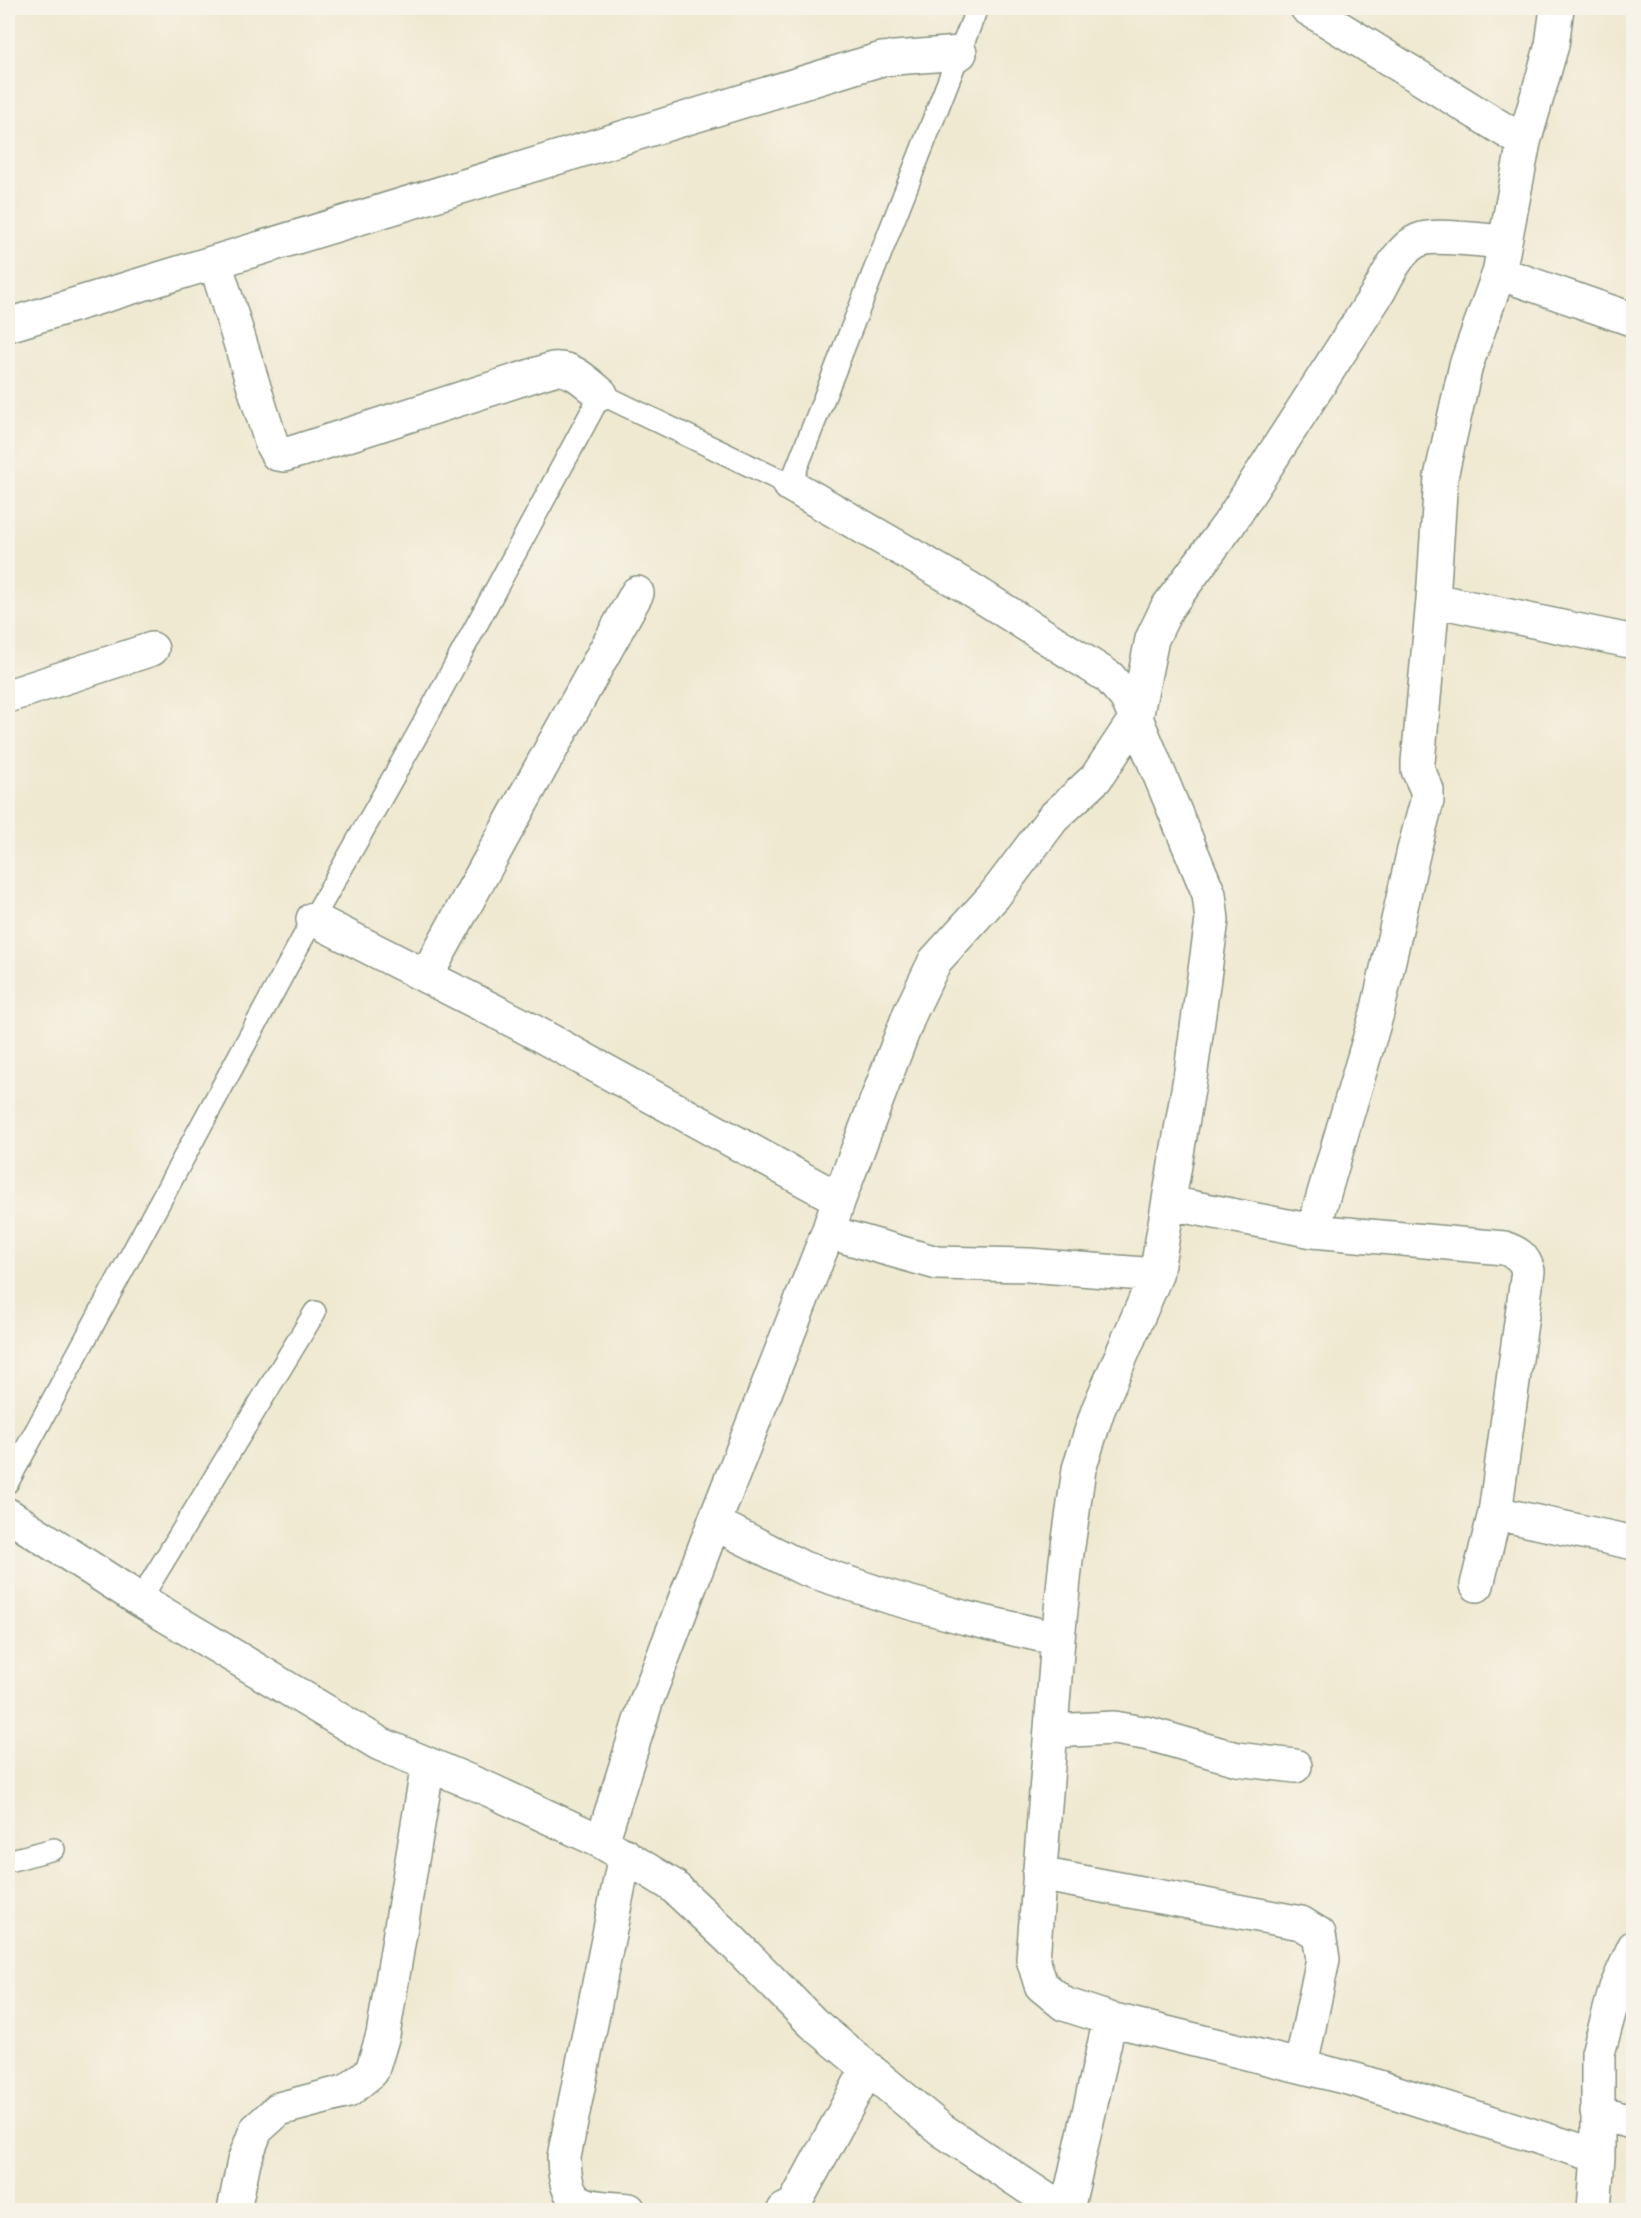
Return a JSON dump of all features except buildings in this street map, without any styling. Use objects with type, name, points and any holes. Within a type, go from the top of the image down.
[{"type":"street","points":[[1306,8],[1524,142]]},
{"type":"street","points":[[1313,1232],[1377,1013],[1427,801],[1427,790],[1418,770],[1418,762],[1442,477],[1466,365],[1502,258],[1524,142],[1552,45],[1557,8]]},
{"type":"street","points":[[8,325],[882,59],[960,54]]},
{"type":"street","points":[[629,2211],[586,2206],[572,2197],[565,2180],[564,2157],[614,1849],[646,1702],[910,1013],[935,961],[994,896],[1053,818],[1096,778],[1136,718],[1152,639],[1167,609],[1229,524],[1407,248],[1421,239],[1502,258],[1634,320]]},
{"type":"street","points":[[215,262],[272,445],[277,454],[301,450],[553,369],[571,370],[601,394]]},
{"type":"street","points":[[790,485],[967,587],[1109,677],[1126,697],[1136,718],[1209,894],[1212,920],[1188,1088],[1156,1275],[1098,1410],[1079,1469],[1058,1639],[1039,1874],[1033,1959],[1041,1985],[1064,2004],[1110,2019],[1367,2084],[1598,2156]]},
{"type":"street","points":[[426,976],[637,593]]},
{"type":"street","points":[[1433,600],[1634,642]]},
{"type":"street","points":[[8,696],[152,649]]},
{"type":"street","points":[[313,919],[518,1023],[838,1199]]},
{"type":"street","points":[[1169,1203],[1313,1232],[1504,1248],[1517,1252],[1524,1259],[1528,1271],[1496,1514],[1477,1586]]},
{"type":"street","points":[[828,1232],[937,1263],[1029,1265],[1156,1275]]},
{"type":"street","points":[[1496,1514],[1634,1543]]},
{"type":"street","points":[[8,1515],[140,1600],[380,1744],[490,1790],[614,1849],[672,1885],[729,1938],[813,2023],[942,2130],[1062,2211]]},
{"type":"street","points":[[714,1522],[803,1568],[892,1598],[1058,1639]]},
{"type":"street","points":[[1051,1731],[1114,1728],[1150,1734],[1237,1759],[1295,1766]]},
{"type":"street","points":[[234,2211],[244,2161],[256,2130],[279,2109],[348,2091],[372,2071],[383,2035],[428,1764]]},
{"type":"street","points":[[1039,1874],[1301,1923],[1319,1934],[1323,1959],[1301,2066]]},
{"type":"street","points":[[1594,2211],[1598,2156],[1598,2053],[1616,1988],[1634,1947]]},
{"type":"street","points":[[1067,2211],[1110,2019]]},
{"type":"street","points":[[784,2211],[794,2205],[867,2068]]},
{"type":"street","points":[[1597,2112],[1634,2123]]},
{"type":"lane","points":[[8,1482],[601,394],[790,485],[977,8]]},
{"type":"lane","points":[[140,1600],[315,1312]]},
{"type":"lane","points":[[8,1861],[54,1849]]}]
